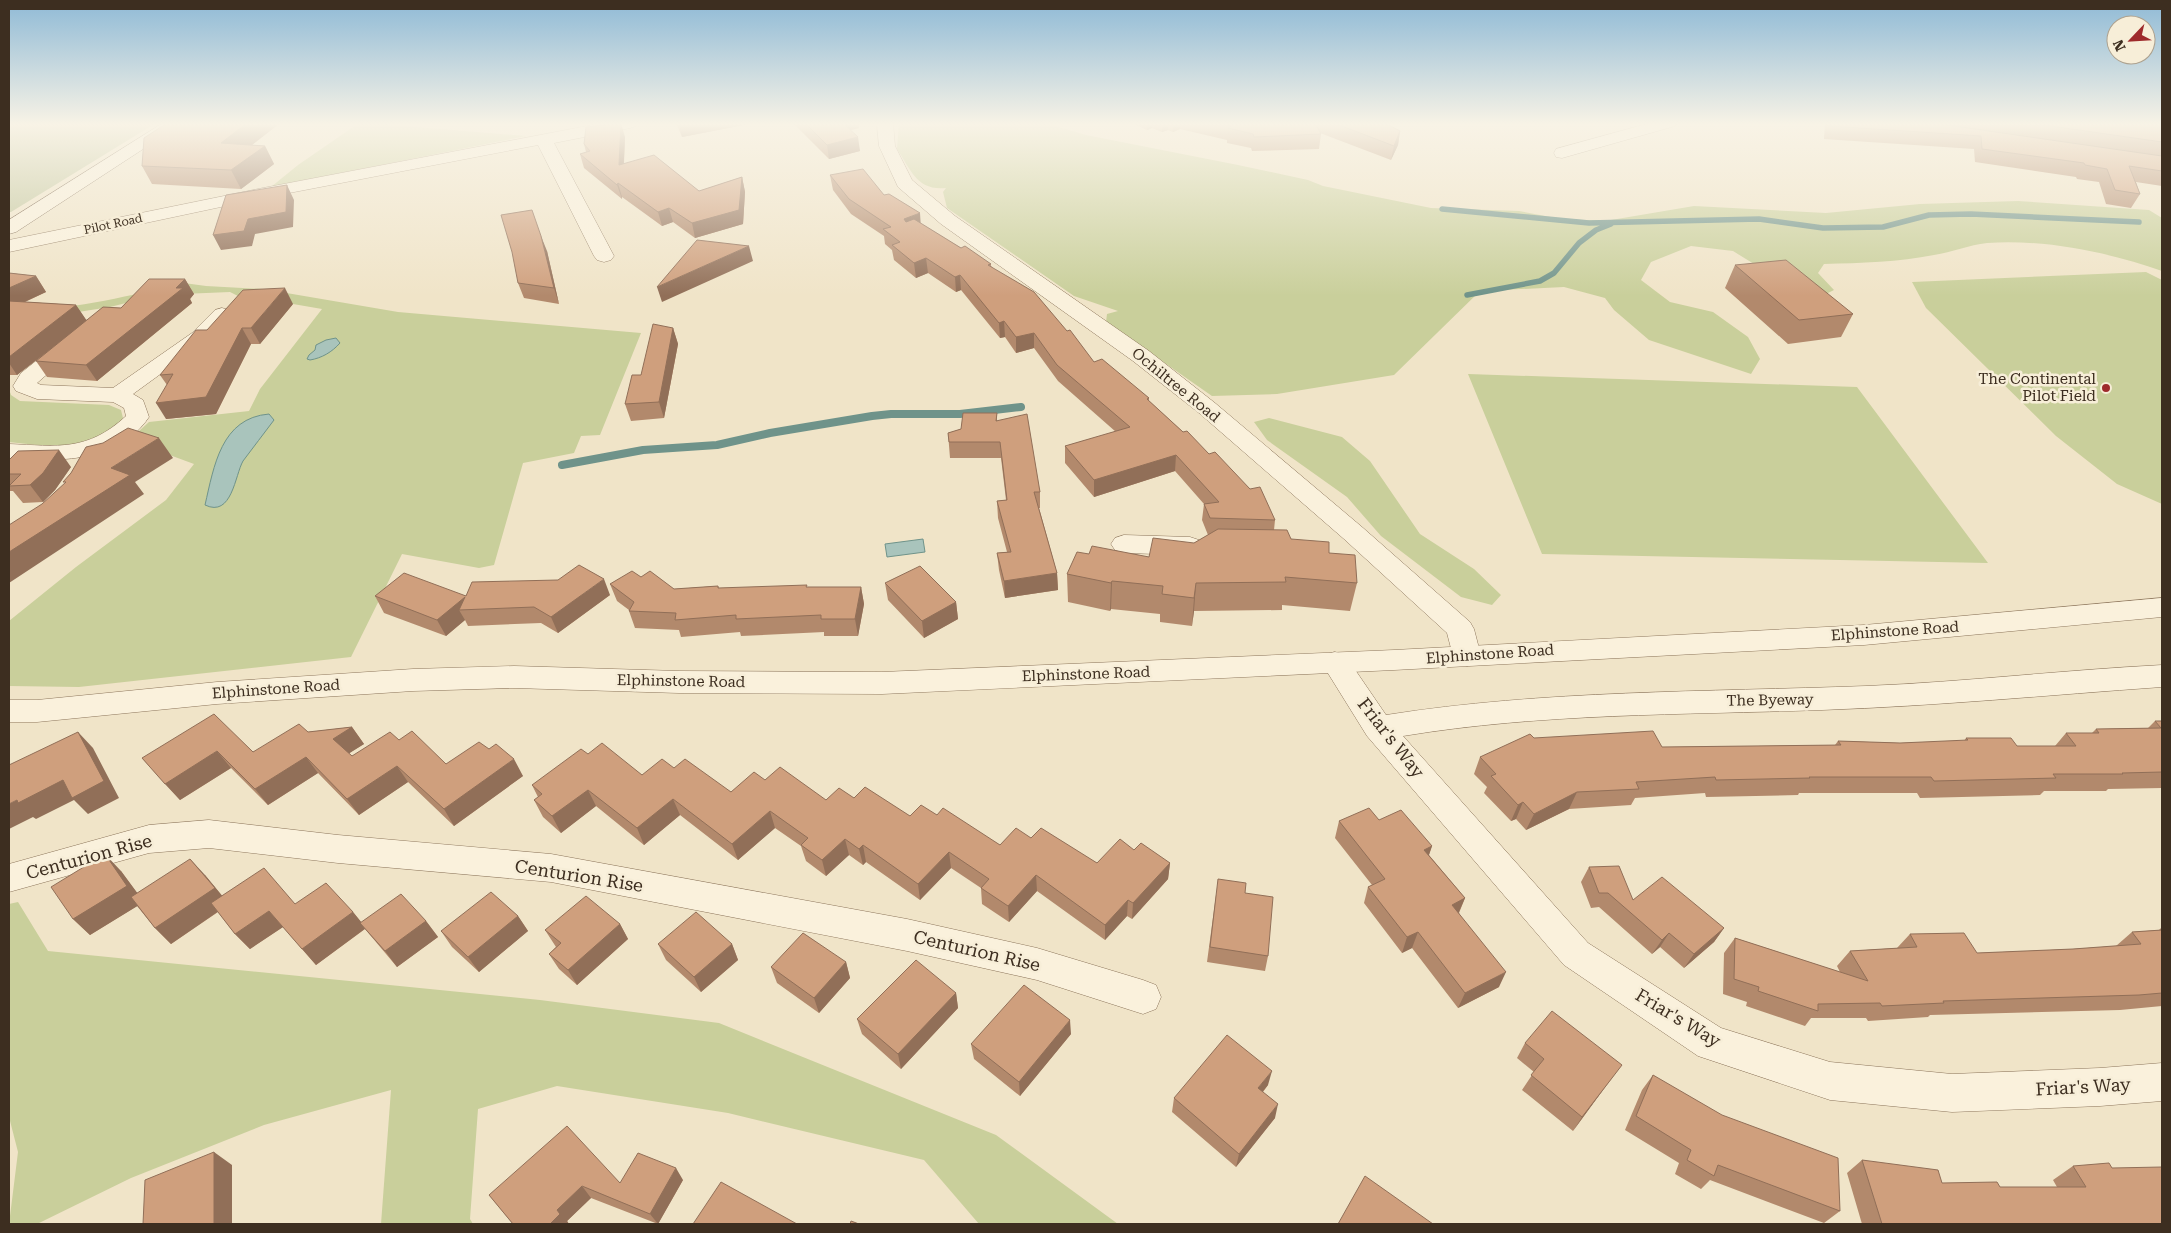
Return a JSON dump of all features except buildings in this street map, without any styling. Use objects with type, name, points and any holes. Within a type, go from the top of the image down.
[{"type":"street","points":[[9,228],[84,181]]},
{"type":"street","name":"Pilot Road","points":[[9,246],[328,181]]},
{"type":"street","points":[[565,181],[604,256]]},
{"type":"street","name":"Ochiltree Road","points":[[903,181],[948,220],[1141,356],[1206,408],[1341,538],[1460,629],[1468,656]]},
{"type":"street","points":[[118,395],[199,337],[222,314]]},
{"type":"street","points":[[9,451],[57,454],[96,448],[124,432],[138,417],[135,406],[118,395],[36,392],[24,386],[29,378],[83,335]]},
{"type":"street","points":[[176,337],[199,337]]},
{"type":"street","points":[[84,471],[96,448]]},
{"type":"street","points":[[1124,544],[1214,546]]},
{"type":"street","name":"Elphinstone Road","points":[[9,711],[37,711],[217,693],[413,680],[514,677],[679,682],[882,682],[1468,656],[1864,635],[2162,607]]},
{"type":"street","name":"Friar's Way","points":[[1335,662],[1378,728],[1576,954],[1711,1043],[1830,1081],[1952,1093],[2100,1087],[2162,1082]]},
{"type":"street","name":"The Byeway","points":[[1378,728],[1424,720],[1604,704],[1868,697],[2162,676]]},
{"type":"street","name":"Centurion Rise","points":[[9,878],[149,839],[209,834],[338,849],[551,868],[926,939],[1037,964],[1143,997]]},
{"type":"green space","points":[[9,181],[62,181],[11,212],[9,212]]},
{"type":"green space","points":[[279,181],[303,181],[271,187]]},
{"type":"green space","points":[[919,181],[1309,181],[1323,186],[1431,208],[1519,211],[1561,219],[1585,220],[1611,220],[1694,206],[1826,213],[1920,204],[2018,201],[2149,210],[2162,218],[2162,271],[2120,258],[2076,248],[2031,243],[1987,243],[1941,254],[1907,259],[1866,263],[1824,264],[1818,273],[1834,290],[1820,297],[1796,290],[1733,251],[1691,246],[1651,262],[1641,280],[1670,302],[1713,312],[1748,337],[1760,359],[1751,374],[1649,340],[1614,310],[1605,298],[1564,287],[1480,291],[1394,375],[1277,394],[1212,396],[1106,322],[1107,314],[1118,311],[1074,296],[947,208],[943,192],[946,188],[936,188]]},
{"type":"green space","name":"The Continental Pilot Field","points":[[2146,272],[2162,280],[2162,504],[2117,484],[2056,436],[1926,308],[1912,282]]},
{"type":"green space","points":[[184,283],[263,289],[398,312],[641,333],[600,435],[581,436],[574,453],[523,463],[494,565],[479,568],[402,554],[351,657],[79,687],[9,686],[9,621],[76,567],[166,500],[194,464],[129,440],[149,422],[249,411],[260,389],[322,309],[293,304],[256,305],[230,292],[158,295],[110,307],[40,318],[9,309],[75,306]]},
{"type":"green space","points":[[1468,374],[1857,387],[1988,563],[1542,554]]},
{"type":"green space","points":[[9,389],[11,395],[20,401],[109,405],[121,410],[123,418],[112,430],[86,442],[55,446],[9,442]]},
{"type":"green space","points":[[1269,418],[1342,437],[1370,461],[1420,534],[1474,569],[1501,595],[1492,605],[1461,597],[1381,536],[1347,497],[1267,440],[1254,422]]},
{"type":"green space","points":[[18,902],[48,951],[540,1000],[719,1023],[996,1135],[1118,1224],[979,1224],[924,1160],[728,1113],[557,1086],[478,1109],[470,1219],[473,1224],[381,1224],[391,1090],[264,1125],[131,1178],[37,1224],[9,1224],[18,1152],[9,1117],[9,904]]},
{"type":"water","points":[[336,338],[340,343],[330,352],[319,358],[307,359],[315,350],[316,345]]},
{"type":"water","points":[[269,414],[274,420],[243,461],[235,485],[227,500],[221,506],[205,505],[217,460],[222,446],[230,434],[240,424],[253,417]]},
{"type":"water","points":[[923,539],[925,552],[887,557],[885,544]]},
{"type":"waterway","points":[[1442,209],[1589,223],[1759,219],[1823,228],[1883,227],[1929,215],[1971,214],[2139,222]]},
{"type":"waterway","points":[[1467,295],[1540,281],[1554,273],[1579,243],[1596,230],[1611,224]]},
{"type":"waterway","points":[[562,465],[643,450],[717,445],[770,433],[872,416],[891,414],[960,414],[1021,407]]},
{"type":"place","name":"The Continental Pilot Field","points":[[2106,388]]}]
